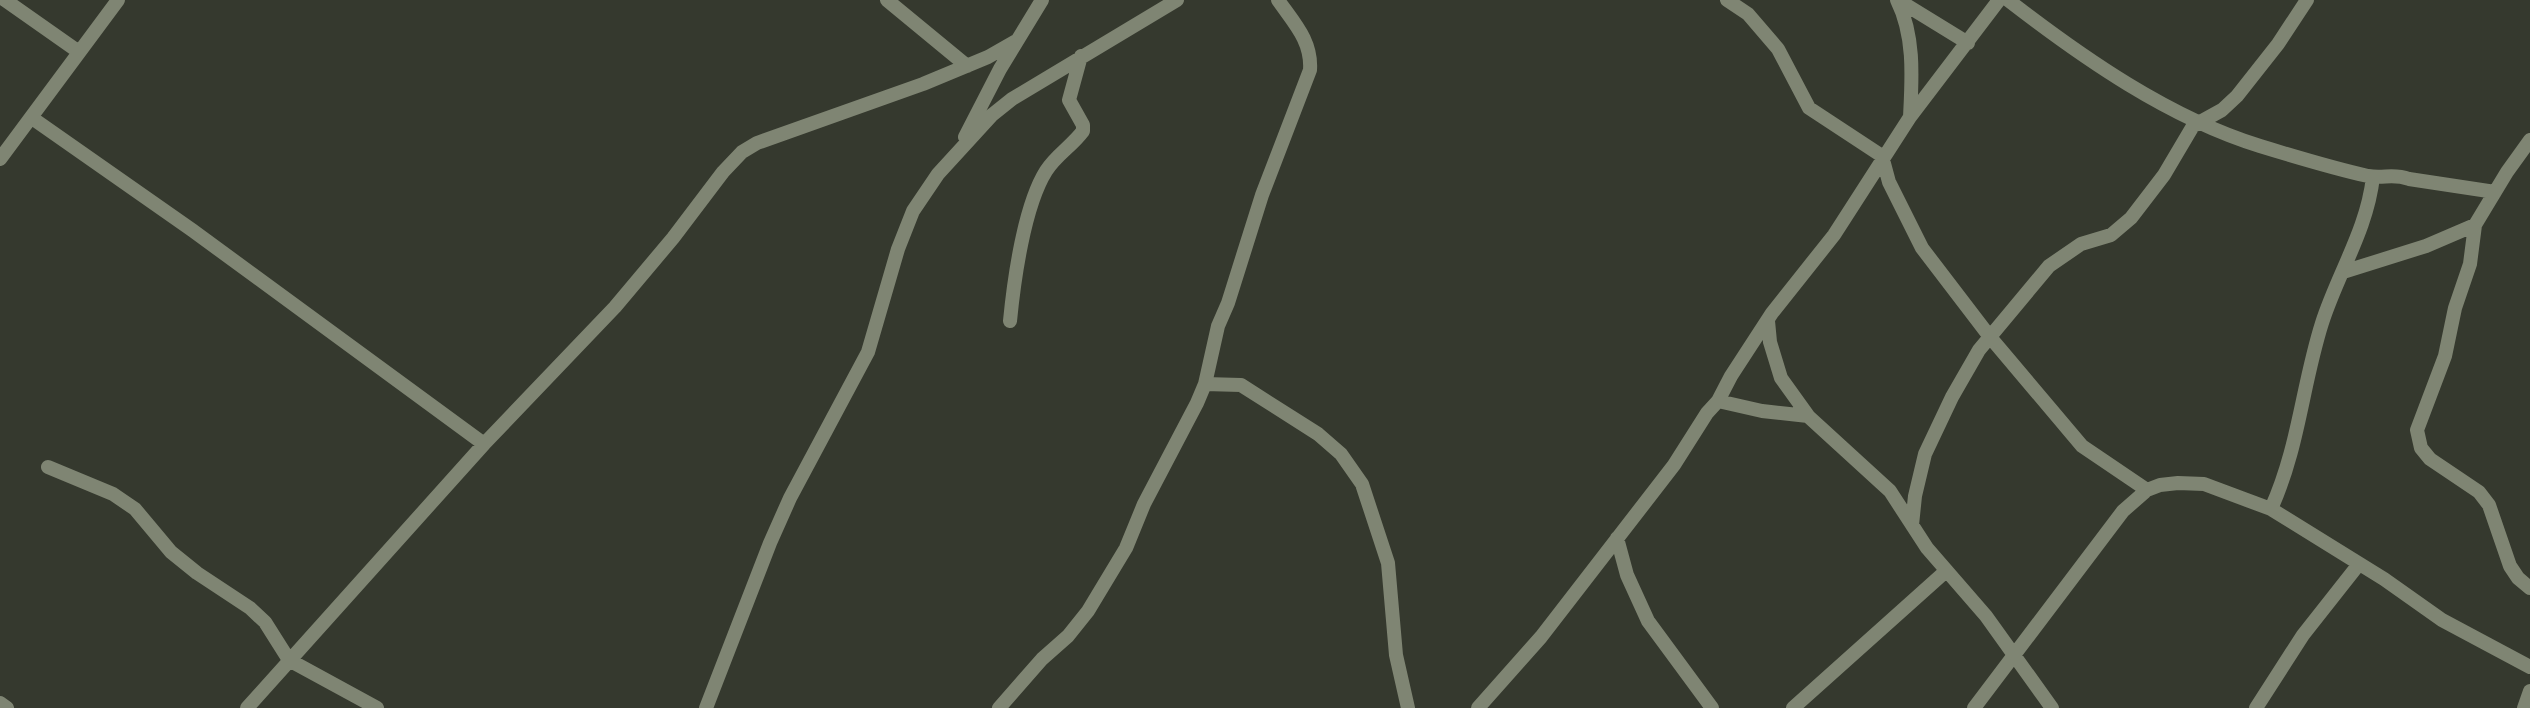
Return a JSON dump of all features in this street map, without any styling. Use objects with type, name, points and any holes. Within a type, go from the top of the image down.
[{"type":"street","points":[[5,0],[79,52]]},
{"type":"street","points":[[0,159],[118,0]]},
{"type":"street","points":[[887,0],[967,66]]},
{"type":"street","points":[[956,154],[1016,41],[1042,0]]},
{"type":"street","points":[[706,708],[770,542],[790,498],[868,352],[898,249],[921,196],[956,154],[1012,99],[1177,0]]},
{"type":"street","points":[[999,708],[1042,659],[1068,636],[1098,594],[1126,548],[1144,504],[1205,384],[1218,326],[1228,303],[1262,195],[1310,70],[1309,46],[1278,0]]},
{"type":"street","points":[[1727,0],[1748,14],[1778,49],[1809,108],[1882,156],[1889,183],[1922,248],[1990,337],[2082,446],[2147,490]]},
{"type":"street","points":[[1898,0],[1909,36],[1910,117]]},
{"type":"street","points":[[1898,0],[1968,43]]},
{"type":"street","points":[[1484,705],[1674,465],[1768,321],[1834,234],[1882,156],[1999,0]]},
{"type":"street","points":[[2008,0],[2107,71],[2222,133],[2374,177],[2396,174],[2409,179],[2495,192]]},
{"type":"street","points":[[1912,525],[1915,496],[1925,454],[1965,373],[1990,337],[2034,283],[2062,256],[2081,244],[2111,235],[2131,218],[2164,175],[2185,137],[2199,121],[2222,110],[2237,96],[2278,44],[2307,0]]},
{"type":"street","points":[[247,708],[410,530],[484,444],[615,307],[742,152],[757,143],[967,66],[1016,41]]},
{"type":"street","points":[[1010,321],[1015,277],[1033,198],[1045,172],[1065,147],[1083,131],[1083,125],[1069,100],[1081,56]]},
{"type":"street","points":[[32,118],[192,230],[484,444]]},
{"type":"street","points":[[2530,141],[2475,225],[2470,264],[2455,308],[2445,356],[2420,420],[2418,440],[2430,459],[2479,492],[2492,513],[2510,566],[2518,578],[2530,587]]},
{"type":"street","points":[[2271,509],[2282,484],[2297,433],[2321,325],[2371,201],[2374,177]]},
{"type":"street","points":[[2343,272],[2426,246],[2475,225]]},
{"type":"street","points":[[1768,321],[1770,342],[1781,378],[1808,416],[1890,491],[1946,572],[1986,616],[2052,708]]},
{"type":"street","points":[[1205,384],[1241,385],[1318,434],[1342,454],[1363,484],[1388,563],[1396,655],[1408,708]]},
{"type":"street","points":[[1718,401],[1762,411],[1808,416]]},
{"type":"street","points":[[48,467],[113,494],[135,509],[172,552],[197,573],[250,608],[265,622],[289,660],[377,708]]},
{"type":"street","points":[[1974,708],[2123,511],[2147,490],[2160,485],[2204,484],[2271,509],[2384,579],[2442,620],[2530,667]]},
{"type":"street","points":[[1617,538],[1627,575],[1648,621],[1712,708]]},
{"type":"street","points":[[2256,708],[2303,635],[2359,564]]},
{"type":"street","points":[[1793,708],[1946,572]]},
{"type":"street","points":[[2525,708],[2530,691]]},
{"type":"street","points":[[0,703],[7,708]]}]
